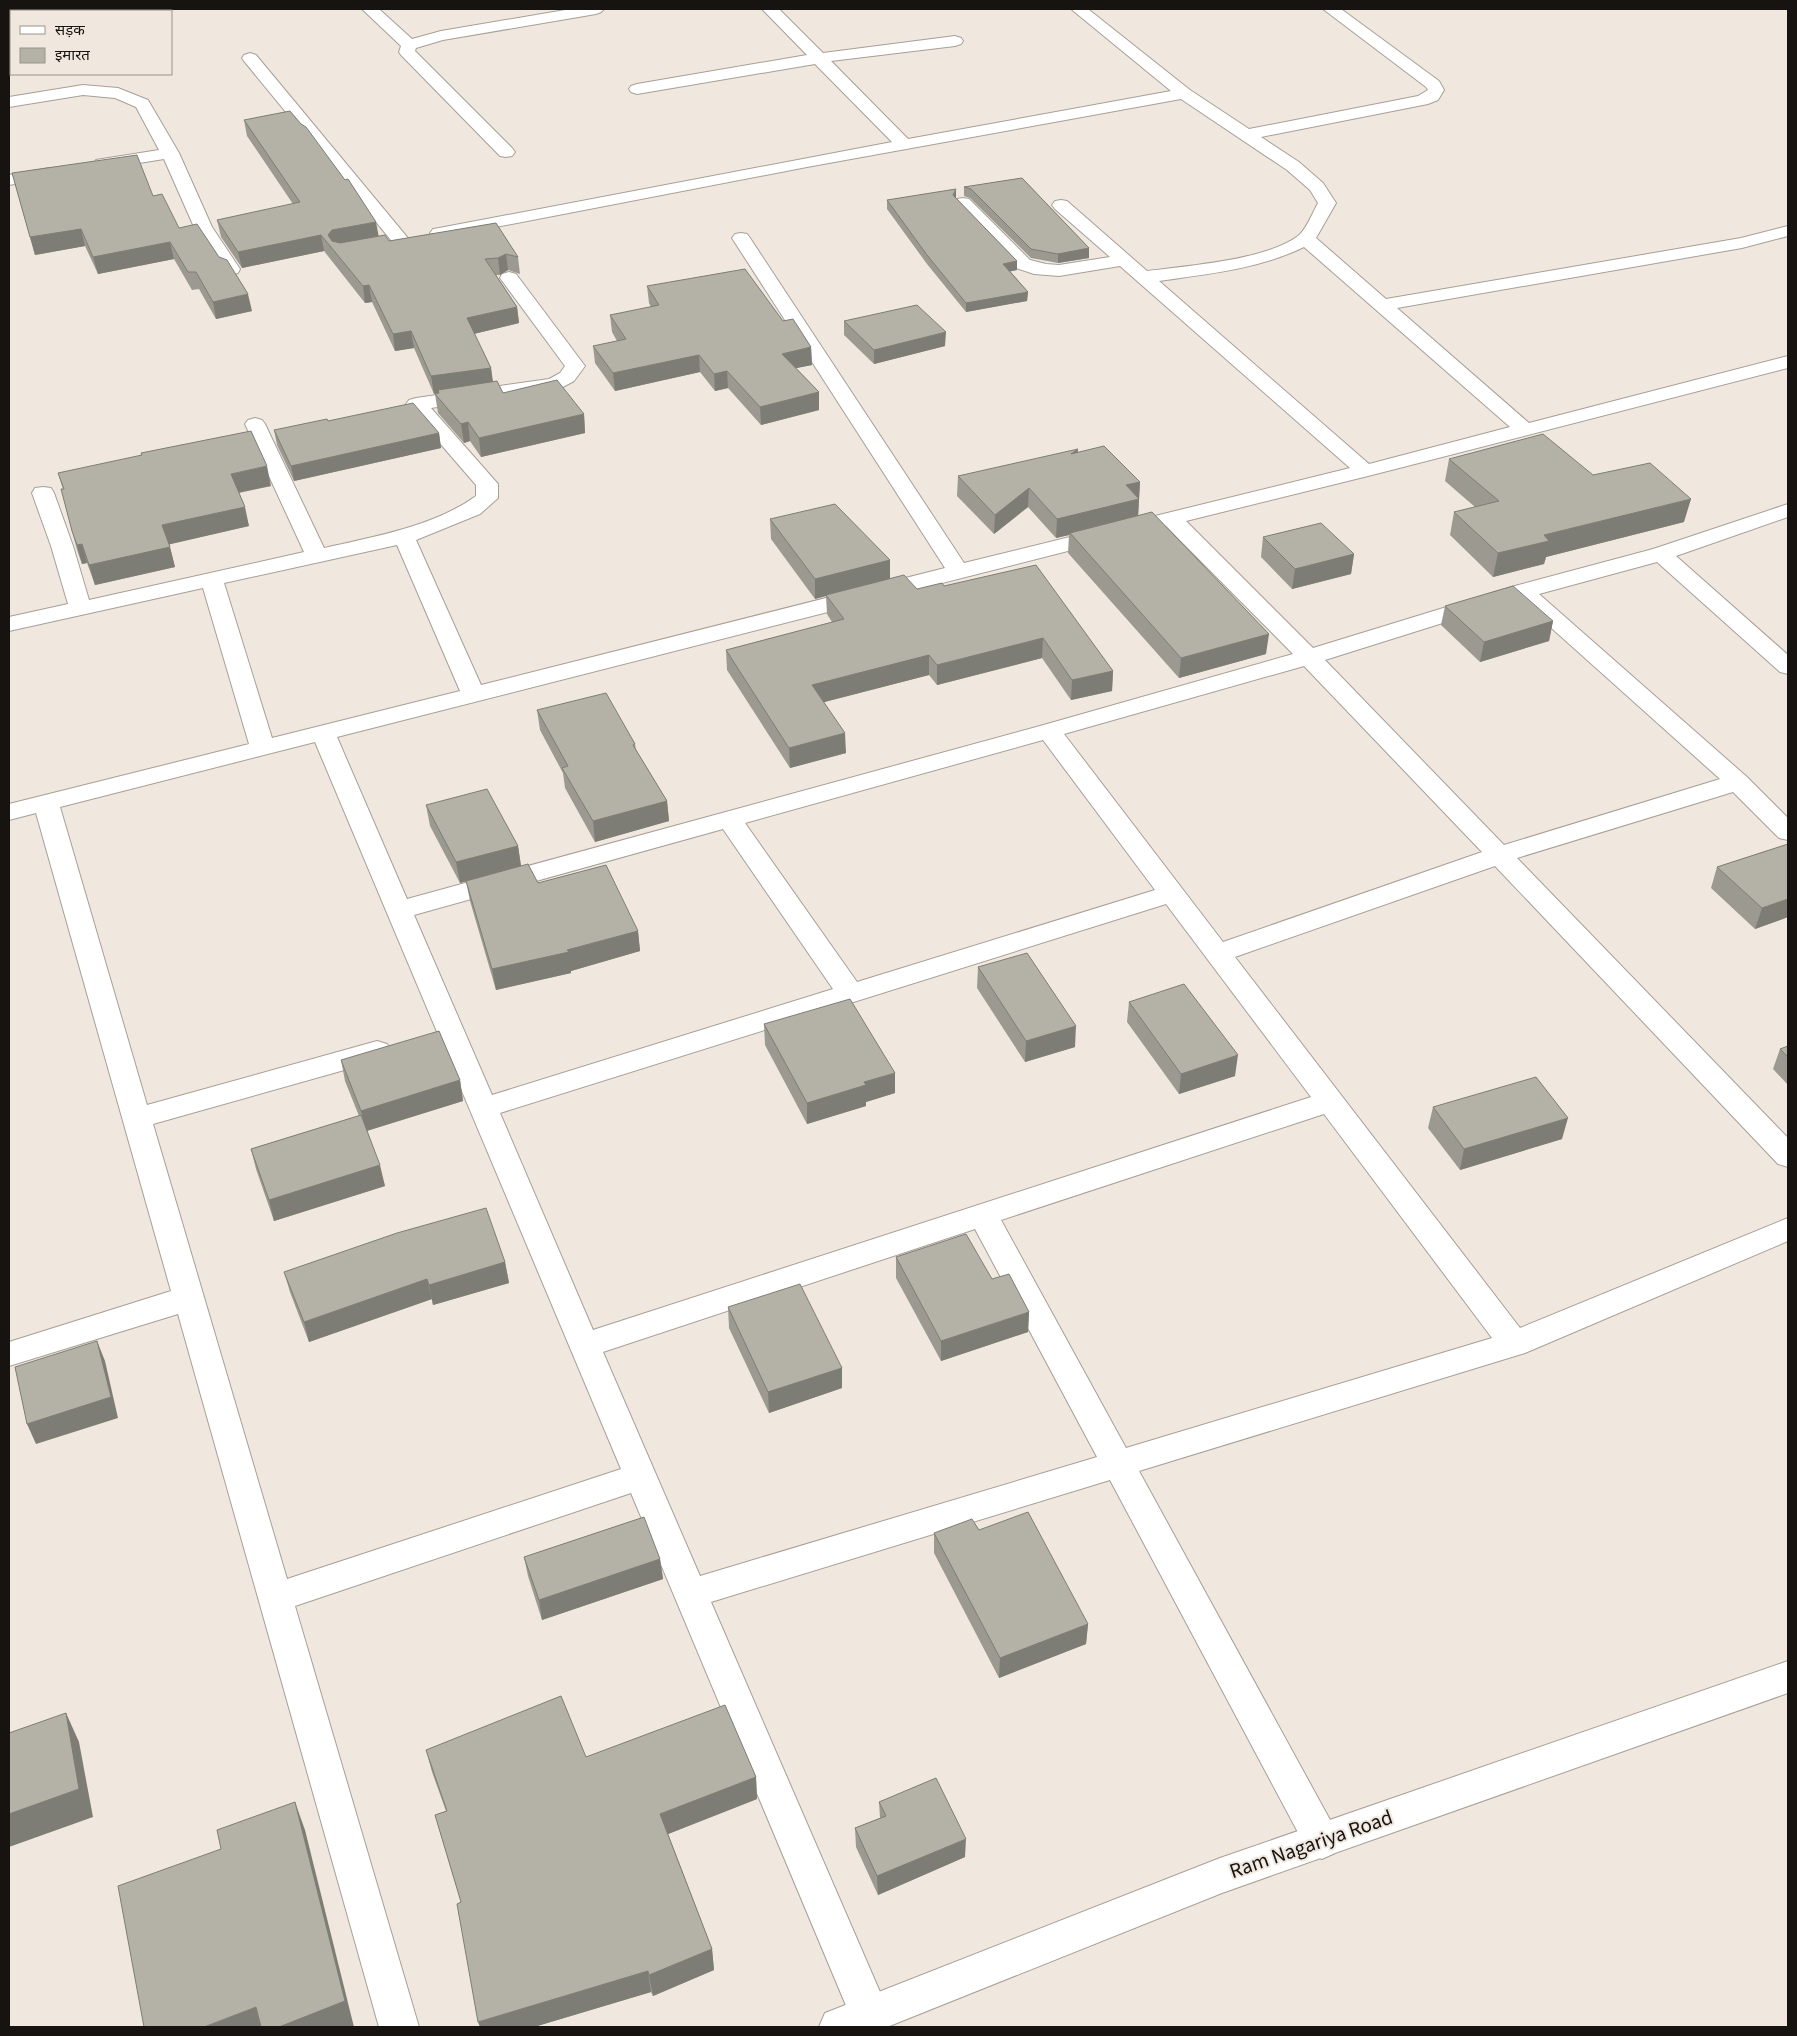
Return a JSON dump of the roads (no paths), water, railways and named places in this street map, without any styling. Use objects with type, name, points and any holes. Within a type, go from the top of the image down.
[{"type":"street","points":[[370,9],[409,45]]},
{"type":"street","points":[[770,9],[905,144]]},
{"type":"street","points":[[1080,9],[1184,94],[1293,166],[1317,187],[1327,203],[1306,239],[1275,254],[1214,268],[1143,277]]},
{"type":"street","points":[[1246,135],[1422,100],[1432,96],[1436,90],[1433,84],[1331,9]]},
{"type":"street","points":[[409,45],[441,36],[584,10]]},
{"type":"street","points":[[637,89],[820,58],[955,41]]},
{"type":"street","points":[[409,45],[407,52],[506,152]]},
{"type":"street","points":[[250,58],[392,242],[905,144],[1184,94]]},
{"type":"street","points":[[74,75],[83,90]]},
{"type":"street","points":[[9,102],[83,90],[118,93],[142,104],[170,153],[203,227],[231,269]]},
{"type":"street","points":[[85,167],[170,153]]},
{"type":"street","points":[[9,180],[66,170]]},
{"type":"street","points":[[963,203],[1022,264],[1035,270],[1050,272],[1124,260]]},
{"type":"street","points":[[1061,205],[1366,472]]},
{"type":"street","points":[[1381,305],[1742,243],[1788,231]]},
{"type":"street","points":[[741,238],[960,572]]},
{"type":"street","points":[[1306,239],[1525,430]]},
{"type":"street","points":[[9,624],[404,536],[472,509],[487,498],[488,484],[416,404],[554,384],[567,377],[575,366],[509,278]]},
{"type":"street","points":[[9,812],[473,694],[1366,472],[1788,362]]},
{"type":"street","points":[[255,424],[317,556]]},
{"type":"street","points":[[43,493],[62,546],[80,608]]},
{"type":"street","points":[[399,910],[1309,658],[1523,591],[1661,554],[1788,510]]},
{"type":"street","points":[[1172,519],[1500,855],[1788,1156]]},
{"type":"street","points":[[404,536],[473,694]]},
{"type":"street","points":[[1661,554],[1788,667]]},
{"type":"street","points":[[211,579],[263,748]]},
{"type":"street","points":[[1523,591],[1738,782],[1788,832]]},
{"type":"street","points":[[1049,730],[1514,1344]]},
{"type":"street","points":[[323,733],[399,910],[425,1038],[483,1108],[690,1594],[854,2021]]},
{"type":"street","points":[[1219,953],[1500,855],[1738,782]]},
{"type":"street","points":[[46,803],[399,2027]]},
{"type":"street","points":[[729,819],[851,994]]},
{"type":"street","points":[[483,1108],[1173,893]]},
{"type":"street","points":[[137,1118],[425,1038]]},
{"type":"street","points":[[585,1346],[1331,1101]]},
{"type":"street","points":[[983,1215],[1120,1464],[1322,1840]]},
{"type":"street","points":[[690,1594],[1514,1344],[1788,1229]]},
{"type":"street","points":[[9,1354],[189,1298]]},
{"type":"street","points":[[275,1598],[641,1476]]},
{"type":"street","name":"Ram Nagariya Road","points":[[854,2021],[1220,1876],[1788,1677]]}]
